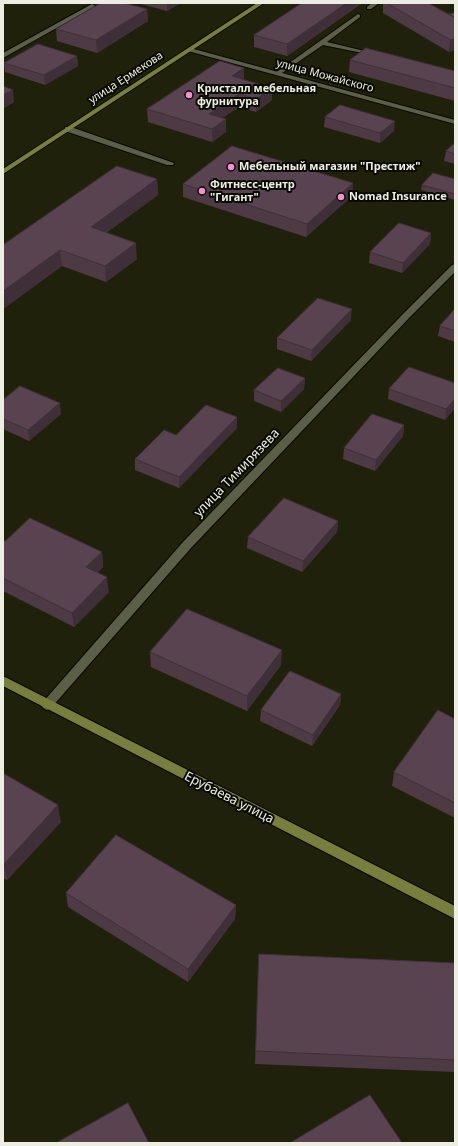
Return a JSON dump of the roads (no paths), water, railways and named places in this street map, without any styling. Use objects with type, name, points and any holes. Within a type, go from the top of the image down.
[{"type":"main road","name":"улица Ермекова","points":[[3,172],[261,3]]},
{"type":"main road","name":"Ерубаева улица","points":[[3,681],[47,705],[455,913]]},
{"type":"street","points":[[3,56],[92,6],[82,3]]},
{"type":"street","points":[[369,8],[376,3]]},
{"type":"street","points":[[277,74],[358,16]]},
{"type":"street","points":[[322,42],[381,56]]},
{"type":"street","name":"улица Можайского","points":[[190,50],[455,122]]},
{"type":"street","points":[[68,129],[170,163]]},
{"type":"street","name":"улица Тимирязева","points":[[47,705],[188,546],[406,316],[455,267]]},
{"type":"place","name":"Кристалл мебельная фурнитура","points":[[189,95]]},
{"type":"place","name":"Мебельный магазин \"Престиж\"","points":[[231,167]]},
{"type":"place","name":"Фитнесс-центр \"Гигант\"","points":[[202,191]]},
{"type":"place","name":"Nomad Insurance","points":[[341,197]]}]
